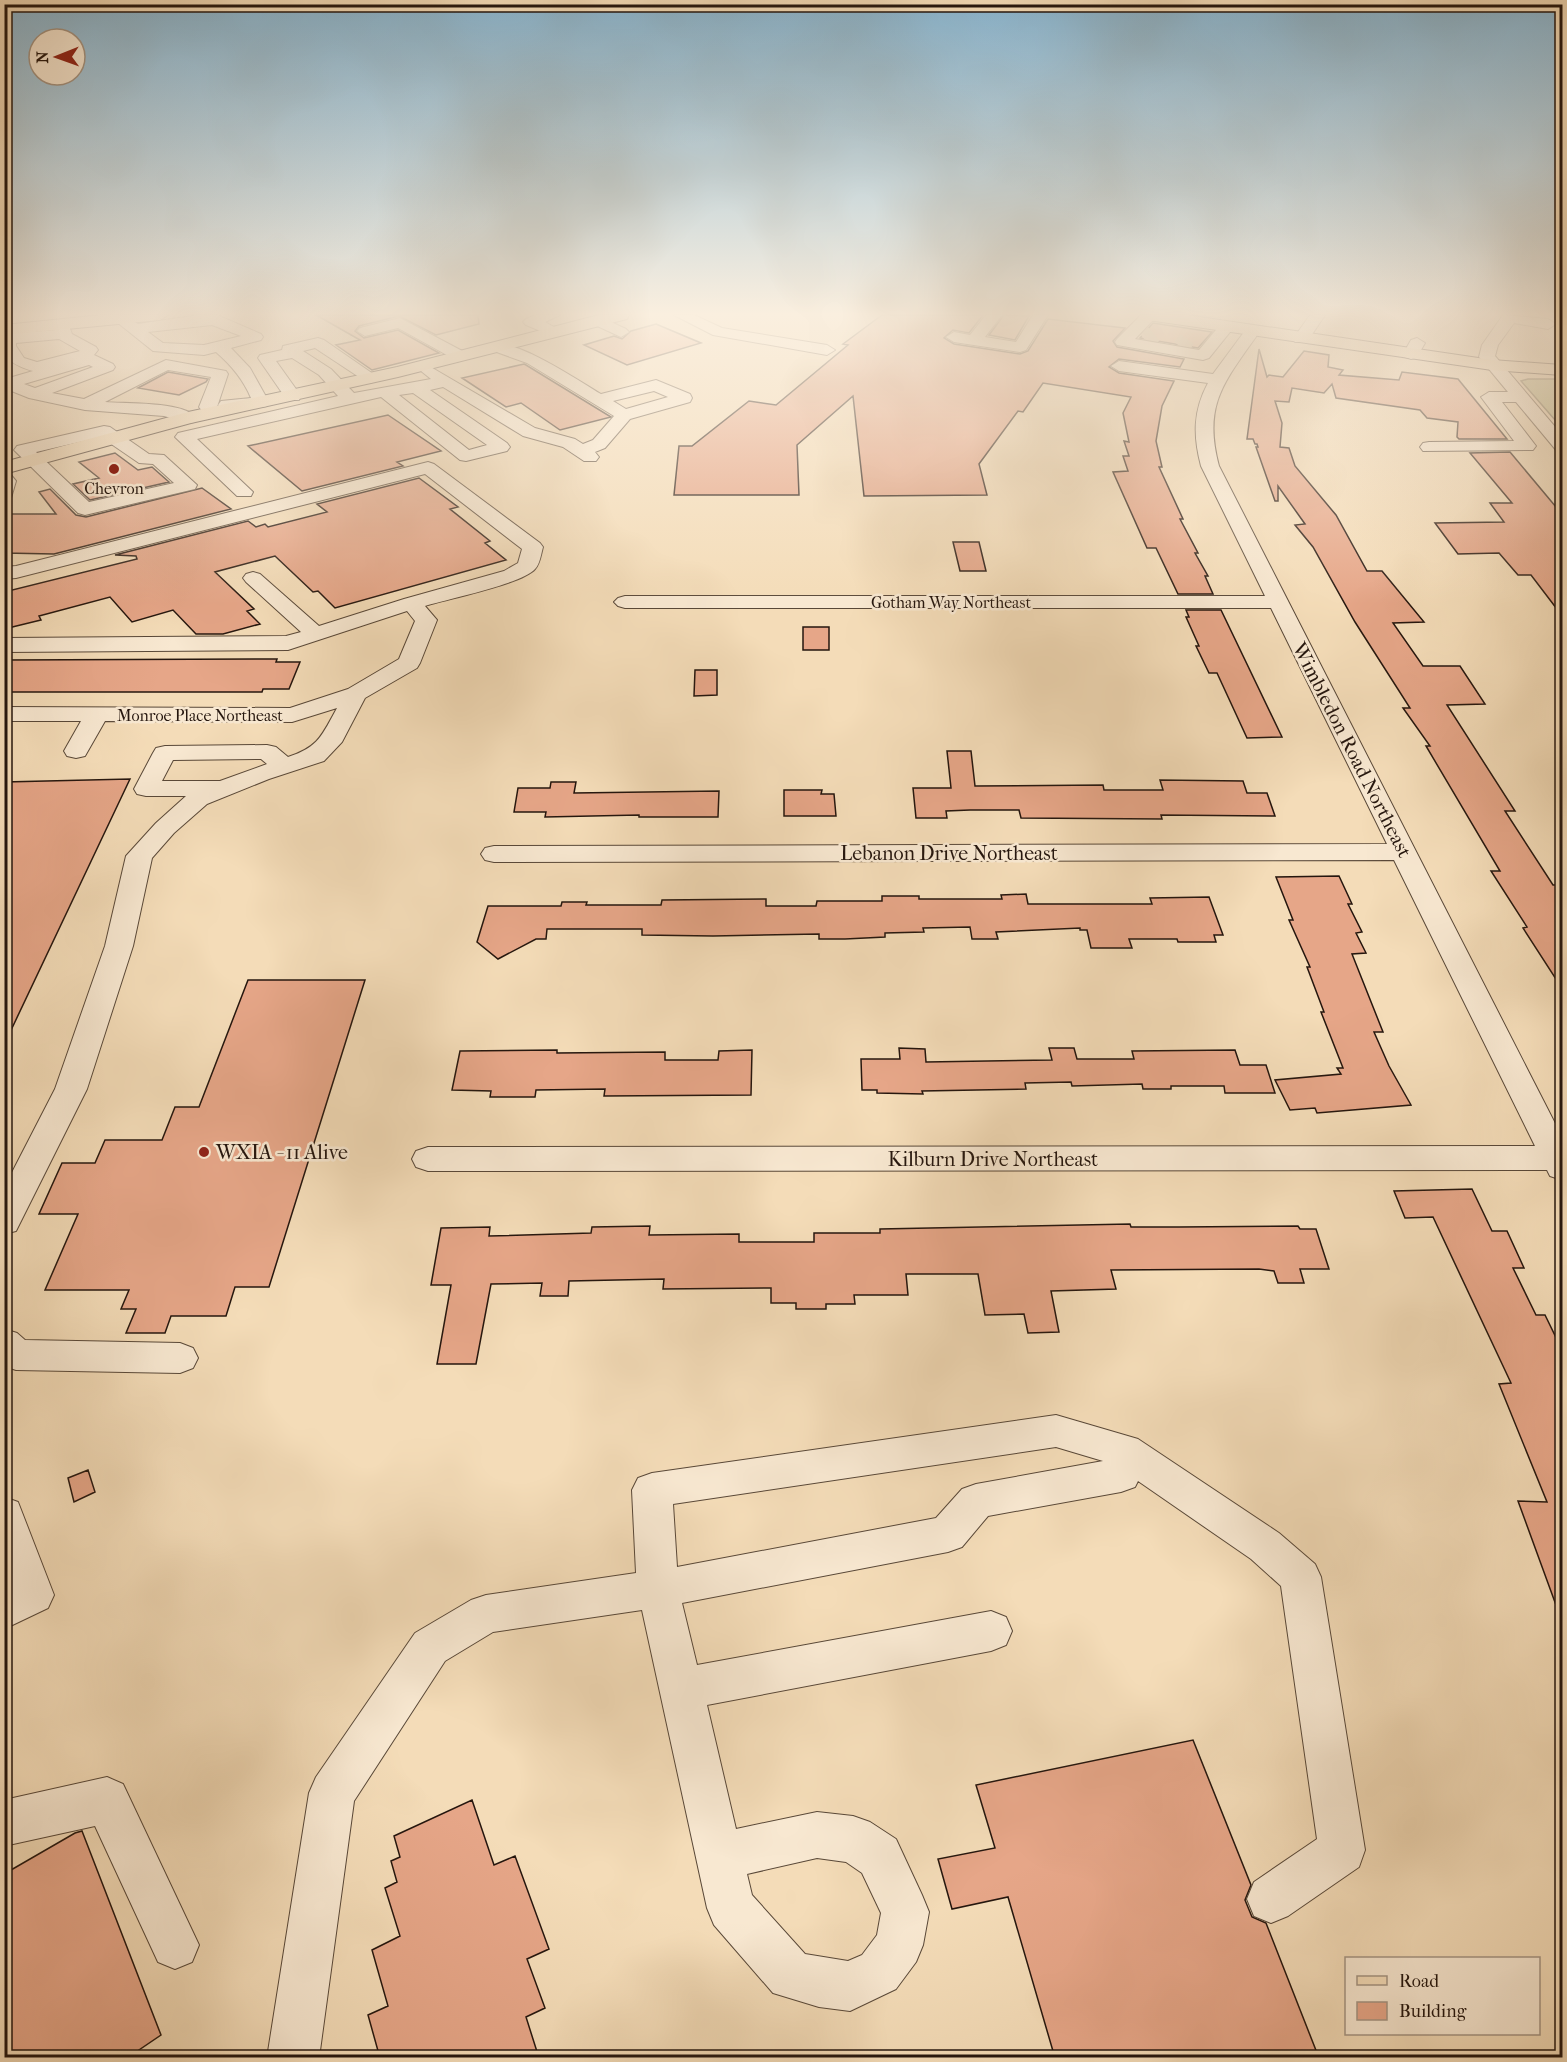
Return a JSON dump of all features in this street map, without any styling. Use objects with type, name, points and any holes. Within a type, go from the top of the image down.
[{"type":"main road","points":[[4,468],[117,422],[163,417],[188,418],[219,411]]},
{"type":"street","points":[[58,411],[63,415],[117,422],[163,417],[189,411]]},
{"type":"street","points":[[63,415],[117,422],[145,459],[158,459],[188,485],[85,509],[38,453],[63,415],[71,411]]},
{"type":"street","points":[[244,492],[184,437],[275,411]]},
{"type":"street","points":[[355,417],[357,412],[361,411]]},
{"type":"street","points":[[409,411],[466,456],[501,447],[449,411]]},
{"type":"street","points":[[495,411],[529,432],[569,443],[585,454],[599,444],[624,415],[637,411]]},
{"type":"street","points":[[618,411],[624,415]]},
{"type":"street","name":"Wimbledon Road Northeast","points":[[1204,411],[1201,431],[1203,448],[1210,466],[1560,1163]]},
{"type":"street","points":[[1429,447],[1527,446],[1500,411]]},
{"type":"street","points":[[1532,411],[1563,446]]},
{"type":"street","points":[[200,451],[233,443]]},
{"type":"street","points":[[4,573],[28,569],[428,468],[533,547],[527,566],[511,575],[419,612],[316,634],[288,643],[4,645]]},
{"type":"street","points":[[4,479],[7,481],[4,494]]},
{"type":"street","points":[[253,578],[316,634]]},
{"type":"street","name":"Gotham Way Northeast","points":[[625,602],[1278,602]]},
{"type":"street","name":"Monroe Place Northeast","points":[[4,714],[292,715],[356,694],[409,663],[419,612]]},
{"type":"street","points":[[4,1222],[71,1089],[119,946],[139,856],[165,828],[198,799],[315,756],[330,742],[356,694]]},
{"type":"street","points":[[76,751],[97,714]]},
{"type":"street","points":[[225,788],[146,789],[165,753],[267,753],[285,766]]},
{"type":"street","name":"Lebanon Drive Northeast","points":[[494,854],[1404,852]]},
{"type":"street","name":"Kilburn Drive Northeast","points":[[428,1159],[1560,1163]]},
{"type":"street","points":[[4,1343],[16,1355],[180,1358]]},
{"type":"street","points":[[720,1856],[658,1589],[652,1490],[1056,1431],[1124,1451],[1265,1545],[1300,1577],[1342,1850],[1271,1899]]},
{"type":"street","points":[[293,2058],[332,1793],[429,1647],[486,1614],[658,1589],[948,1534],[976,1501],[1121,1475],[1124,1451]]},
{"type":"street","points":[[4,1514],[33,1595],[4,1610]]},
{"type":"street","points":[[682,1689],[991,1631]]},
{"type":"street","points":[[4,1823],[106,1800],[175,1945]]},
{"type":"shaded area","points":[[1547,411],[1562,411],[1562,428]]},
{"type":"building","points":[[533,411],[602,411],[611,417],[560,430]]},
{"type":"building","points":[[736,411],[836,411],[797,445],[799,495],[674,495],[679,446],[692,446]]},
{"type":"building","points":[[855,411],[1018,411],[979,464],[987,495],[864,496]]},
{"type":"building","points":[[1161,411],[1156,441],[1162,467],[1159,467],[1183,519],[1180,519],[1198,553],[1195,553],[1208,576],[1205,576],[1213,594],[1178,594],[1156,548],[1147,548],[1113,472],[1128,471],[1123,456],[1129,456],[1124,441],[1129,442],[1123,413]]},
{"type":"building","points":[[1251,411],[1278,411],[1282,423],[1280,447],[1289,448],[1295,466],[1336,515],[1367,571],[1382,571],[1424,622],[1393,623],[1423,666],[1460,666],[1485,704],[1447,705],[1515,811],[1505,811],[1553,885],[1563,885],[1563,990],[1523,928],[1527,927],[1491,871],[1500,871],[1426,746],[1430,746],[1403,708],[1410,708],[1355,622],[1313,547],[1295,525],[1305,524],[1278,486],[1278,501],[1275,501],[1256,447],[1258,447],[1257,444],[1253,439],[1247,439]]},
{"type":"building","points":[[1421,411],[1484,411],[1507,439],[1459,439],[1457,437],[1458,422],[1427,418]]},
{"type":"building","points":[[388,415],[441,451],[397,462],[403,466],[302,491],[248,446]]},
{"type":"building","points":[[1510,452],[1556,507],[1563,507],[1563,617],[1531,575],[1518,575],[1499,553],[1458,554],[1435,523],[1504,522],[1490,503],[1512,503],[1470,453]]},
{"type":"building","points":[[115,453],[138,470],[152,467],[169,482],[90,500],[73,484],[99,478],[79,462]]},
{"type":"building","points":[[419,478],[458,507],[450,509],[490,541],[485,543],[506,560],[335,608],[318,591],[313,592],[275,556],[215,572],[254,609],[247,611],[260,624],[223,634],[196,634],[173,610],[132,622],[110,597],[39,616],[41,620],[4,629],[4,592],[137,559],[136,556],[115,555],[248,521],[256,527],[265,524],[268,527],[327,512],[317,504]]},
{"type":"building","points":[[202,488],[231,509],[54,554],[4,553],[4,514],[56,514],[39,492],[50,489],[76,515],[86,517]]},
{"type":"building","points":[[953,542],[979,542],[986,571],[960,571]]},
{"type":"building","points":[[1186,610],[1221,610],[1282,737],[1247,738],[1217,673],[1209,673],[1196,646],[1199,646],[1186,617],[1189,617]]},
{"type":"building","points":[[803,627],[829,627],[829,650],[803,650]]},
{"type":"building","points":[[277,659],[276,662],[300,662],[289,689],[263,689],[262,692],[4,692],[4,660]]},
{"type":"building","points":[[695,670],[717,670],[717,695],[694,696]]},
{"type":"building","points":[[947,751],[971,751],[975,786],[1103,785],[1104,790],[1163,790],[1160,780],[1243,781],[1247,793],[1267,793],[1275,816],[1161,815],[1162,819],[1021,818],[1019,810],[970,810],[946,811],[947,818],[916,818],[913,788],[951,788]]},
{"type":"building","points":[[130,779],[4,1045],[4,782]]},
{"type":"building","points":[[551,782],[576,782],[574,793],[719,791],[718,817],[639,817],[639,815],[545,817],[546,812],[514,812],[518,788],[550,788]]},
{"type":"building","points":[[784,790],[822,790],[821,794],[834,794],[836,816],[784,816]]},
{"type":"building","points":[[1339,876],[1352,904],[1348,904],[1362,932],[1356,933],[1366,953],[1352,954],[1383,1032],[1374,1032],[1389,1066],[1411,1105],[1317,1113],[1315,1108],[1290,1110],[1275,1080],[1341,1074],[1337,1068],[1343,1068],[1321,1012],[1324,1012],[1307,967],[1310,967],[1289,920],[1293,920],[1276,877]]},
{"type":"building","points":[[1026,894],[1028,904],[1152,904],[1150,898],[1209,897],[1223,935],[1214,935],[1216,942],[1129,939],[1132,948],[1091,948],[1087,930],[1080,930],[1080,928],[996,932],[998,939],[972,939],[970,927],[923,928],[924,932],[885,933],[885,937],[845,939],[819,939],[819,934],[642,935],[642,929],[547,929],[546,939],[536,939],[498,959],[477,942],[488,906],[561,906],[562,902],[587,902],[586,905],[661,905],[662,900],[766,899],[766,906],[816,906],[817,901],[882,901],[882,896],[919,896],[919,899],[1002,899],[1001,895]]},
{"type":"building","name":"WXIA - 11 Alive","points":[[248,980],[365,980],[269,1287],[235,1287],[226,1316],[171,1316],[165,1333],[126,1333],[136,1309],[121,1309],[129,1290],[45,1290],[78,1214],[39,1214],[62,1163],[95,1163],[105,1140],[162,1140],[175,1107],[199,1107]]},
{"type":"building","points":[[899,1048],[925,1049],[926,1062],[1052,1060],[1049,1048],[1074,1048],[1077,1059],[1134,1059],[1132,1051],[1235,1050],[1240,1065],[1266,1065],[1275,1093],[1225,1093],[1224,1086],[1171,1086],[1171,1089],[1143,1089],[1142,1084],[1072,1086],[1071,1082],[1025,1083],[1026,1089],[922,1091],[923,1094],[877,1093],[877,1090],[862,1090],[861,1059],[900,1059]]},
{"type":"building","points":[[557,1050],[557,1053],[665,1052],[665,1060],[718,1060],[719,1051],[752,1050],[751,1095],[604,1096],[605,1089],[536,1090],[535,1097],[490,1097],[491,1091],[452,1090],[460,1051]]},
{"type":"building","points":[[1472,1189],[1492,1231],[1507,1231],[1524,1268],[1513,1268],[1536,1315],[1545,1315],[1563,1352],[1563,1616],[1560,1616],[1518,1501],[1547,1502],[1499,1384],[1511,1383],[1433,1217],[1405,1218],[1394,1191]]},
{"type":"building","points":[[1130,1224],[1131,1227],[1298,1226],[1300,1229],[1316,1229],[1329,1269],[1300,1269],[1304,1283],[1278,1283],[1274,1271],[1259,1269],[1111,1270],[1116,1289],[1051,1291],[1059,1332],[1028,1333],[1024,1314],[985,1315],[978,1274],[906,1274],[908,1295],[854,1295],[855,1304],[826,1304],[826,1309],[796,1309],[796,1303],[771,1303],[771,1288],[663,1289],[664,1279],[569,1281],[568,1296],[540,1296],[542,1283],[491,1284],[476,1364],[437,1364],[451,1285],[431,1285],[441,1228],[490,1227],[489,1236],[591,1233],[592,1227],[650,1226],[649,1235],[739,1234],[739,1242],[814,1242],[814,1233],[880,1233],[880,1229]]},
{"type":"building","points":[[88,1470],[95,1492],[74,1502],[68,1478]]},
{"type":"building","points":[[1193,1740],[1251,1885],[1245,1900],[1252,1917],[1266,1923],[1319,2058],[1055,2058],[1008,1897],[952,1909],[938,1859],[995,1848],[976,1785]]},
{"type":"building","points":[[472,1800],[494,1865],[515,1856],[549,1949],[527,1959],[545,2008],[526,2017],[539,2058],[380,2058],[368,2015],[388,2006],[372,1950],[400,1936],[385,1888],[397,1882],[391,1861],[400,1857],[394,1836]]},
{"type":"building","points":[[82,1831],[161,2035],[127,2058],[4,2058],[4,1874]]},
{"type":"place","name":"Chevron","points":[[114,469]]},
{"type":"place","name":"WXIA - 11 Alive","points":[[204,1152]]}]
